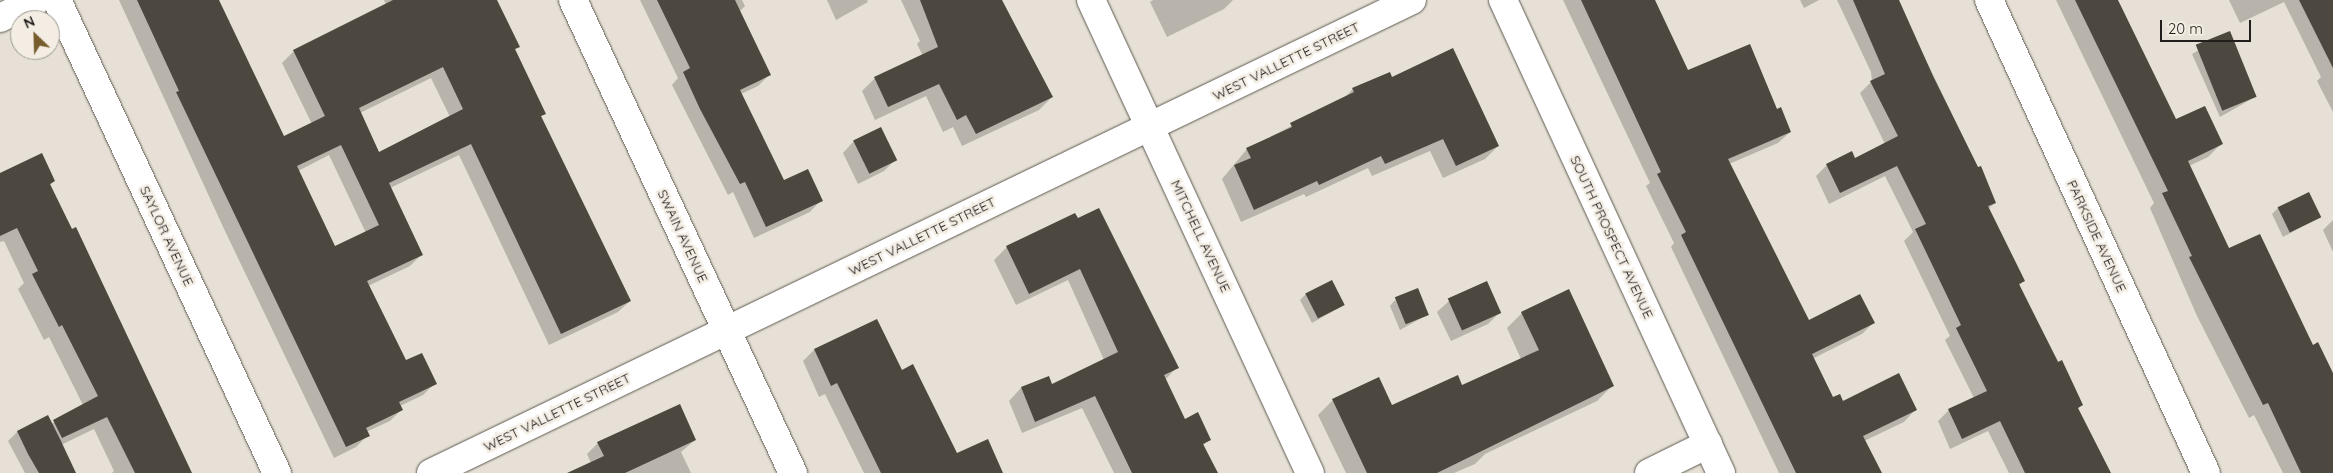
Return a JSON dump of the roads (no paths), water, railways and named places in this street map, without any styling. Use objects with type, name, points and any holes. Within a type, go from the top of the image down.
[{"type":"street","points":[[0,18],[37,0]]},
{"type":"street","name":"SAYLOR AVENUE","points":[[57,0],[277,473]]},
{"type":"street","name":"SWAIN AVENUE","points":[[573,0],[793,473]]},
{"type":"street","name":"MITCHELL AVENUE","points":[[1091,0],[1310,473]]},
{"type":"street","name":"WEST VALLETTE STREET","points":[[432,473],[1412,0]]},
{"type":"street","name":"SOUTH PROSPECT AVENUE","points":[[1503,0],[1722,473]]},
{"type":"street","name":"PARKSIDE AVENUE","points":[[1989,0],[2206,473]]},
{"type":"street","points":[[1649,473],[1708,444]]}]
